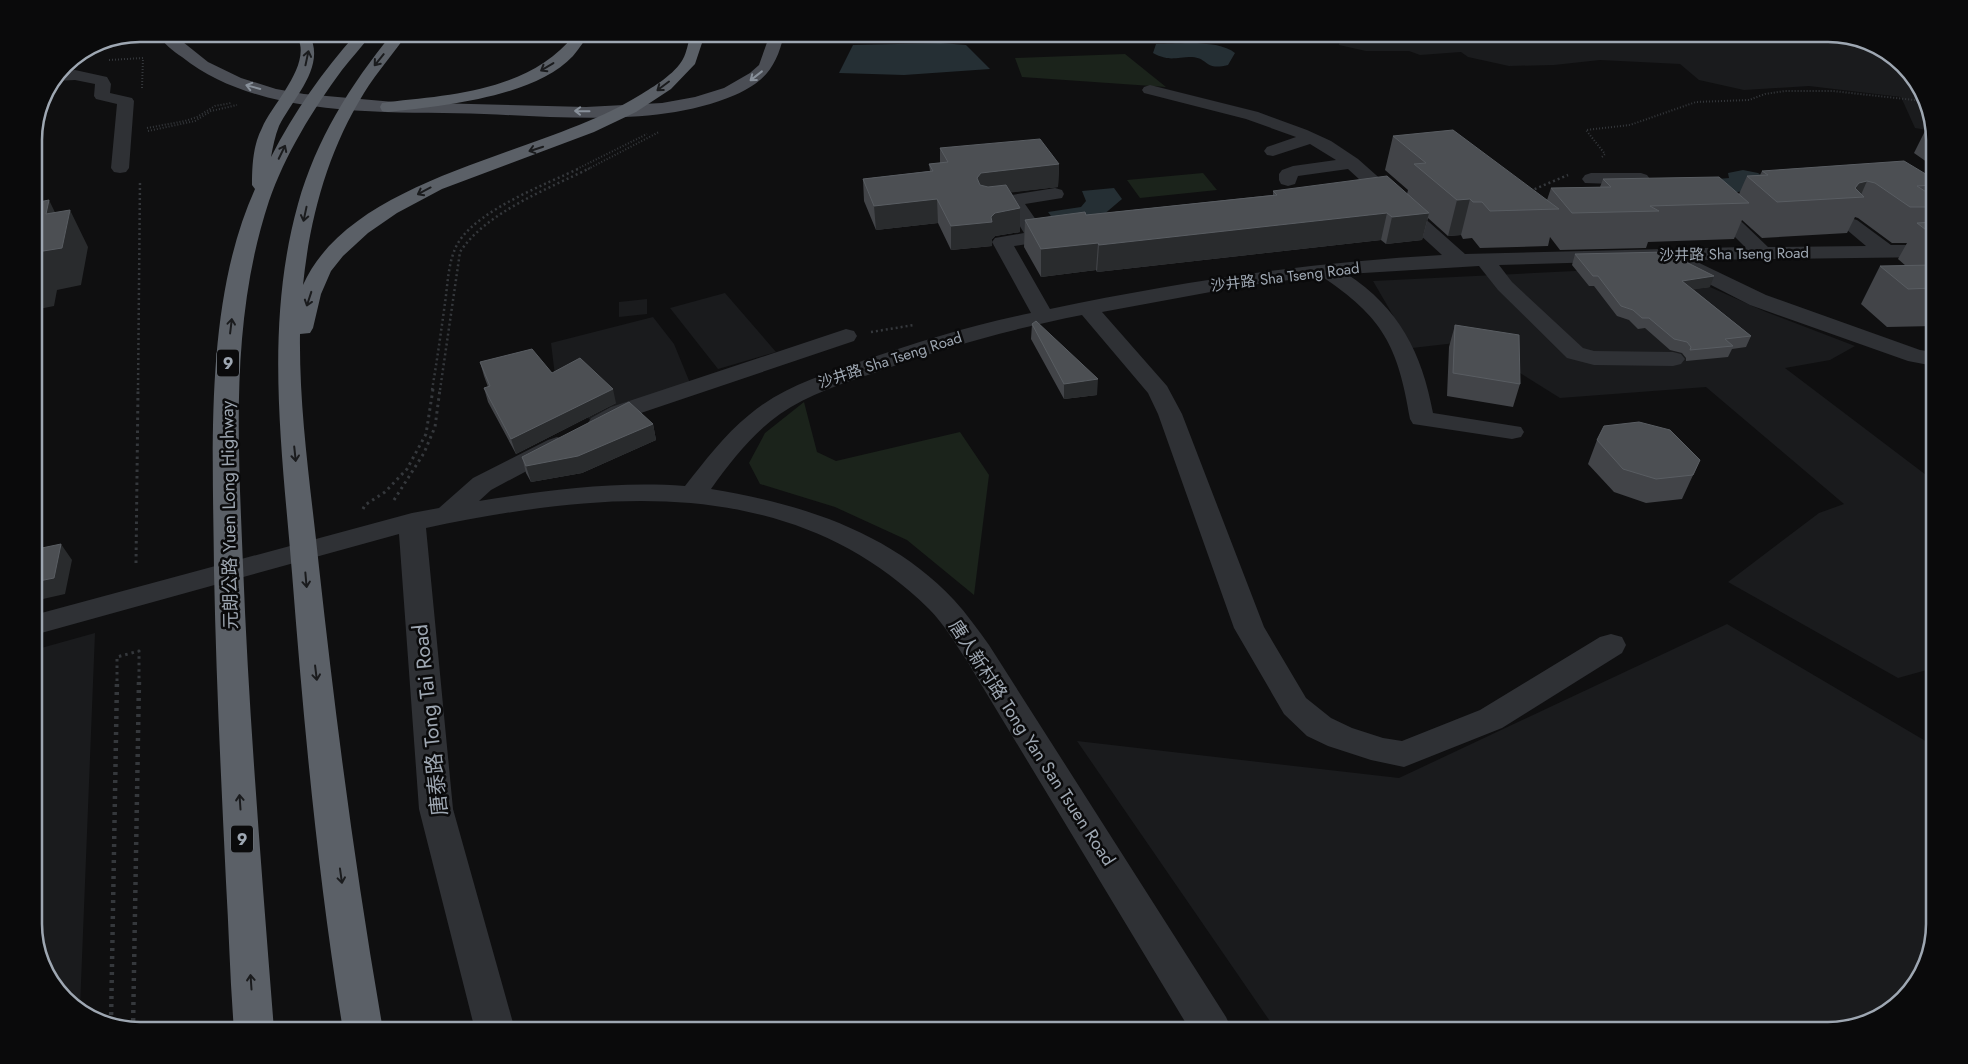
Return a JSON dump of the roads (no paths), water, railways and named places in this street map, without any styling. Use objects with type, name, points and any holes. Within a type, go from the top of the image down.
[{"type":"highway","points":[[261,196],[263,147],[270,128],[297,82],[308,56],[307,42]]},
{"type":"highway","name":"元朗公路 Yuen Long Highway","points":[[253,1022],[230,648],[227,386],[230,336],[240,275],[261,196],[285,146],[306,109],[322,84],[357,42]]},
{"type":"highway","points":[[362,1022],[334,828],[310,625],[290,411],[289,328],[293,283],[300,239],[307,202],[319,168],[344,114],[359,88],[394,42]]},
{"type":"highway","points":[[388,107],[464,97],[502,88],[524,80],[558,60],[576,42]]},
{"type":"highway","points":[[290,411],[297,354],[305,312],[313,288],[325,264],[340,247],[379,218],[435,185],[469,171],[548,145],[597,125],[639,103],[668,82],[685,66],[695,50],[696,42]]},
{"type":"main road","points":[[173,42],[199,64],[218,75],[247,86],[302,98],[388,107],[602,112],[655,109],[719,95],[756,76],[770,60],[775,42]]},
{"type":"street","points":[[67,76],[101,80],[103,84],[102,96],[126,101],[120,168]]},
{"type":"street","points":[[1150,90],[1232,110],[1329,146],[1349,161],[1460,261]]},
{"type":"street","points":[[1273,152],[1311,138]]},
{"type":"street","points":[[1288,180],[1288,174],[1293,171],[1349,161]]},
{"type":"street","points":[[1591,179],[1661,179]]},
{"type":"street","points":[[1036,237],[1004,200],[1055,194]]},
{"type":"street","points":[[1701,199],[1763,253]]},
{"type":"street","points":[[1850,224],[1887,252]]},
{"type":"street","points":[[1044,317],[1002,242],[1075,232]]},
{"type":"street","name":"沙井路 Sha Tseng Road","points":[[693,494],[742,432],[771,408],[791,396],[811,387],[938,343],[986,330],[1087,308],[1225,283],[1326,270],[1460,261],[1666,254],[1925,251]]},
{"type":"street","points":[[1666,254],[1758,300],[1916,356],[1925,358]]},
{"type":"street","points":[[1485,260],[1505,286],[1575,353],[1594,358],[1673,359]]},
{"type":"street","points":[[1326,270],[1370,302],[1401,341],[1417,388],[1422,419],[1512,432]]},
{"type":"street","points":[[1087,308],[1159,391],[1190,468],[1249,628],[1295,706],[1319,727],[1361,745],[1395,754],[1404,754],[1491,719],[1611,645]]},
{"type":"street","points":[[449,514],[482,484],[620,412],[846,336]]},
{"type":"street","name":"唐人新村路 Tong Yan San Tsuen Road","points":[[43,622],[402,513],[449,514],[612,492],[660,491],[693,494],[768,507],[834,530],[864,544],[916,580],[940,603],[978,653],[1207,1022]]},
{"type":"street","name":"唐泰路 Tong Tai Road","points":[[402,513],[436,809],[492,1022]]}]
